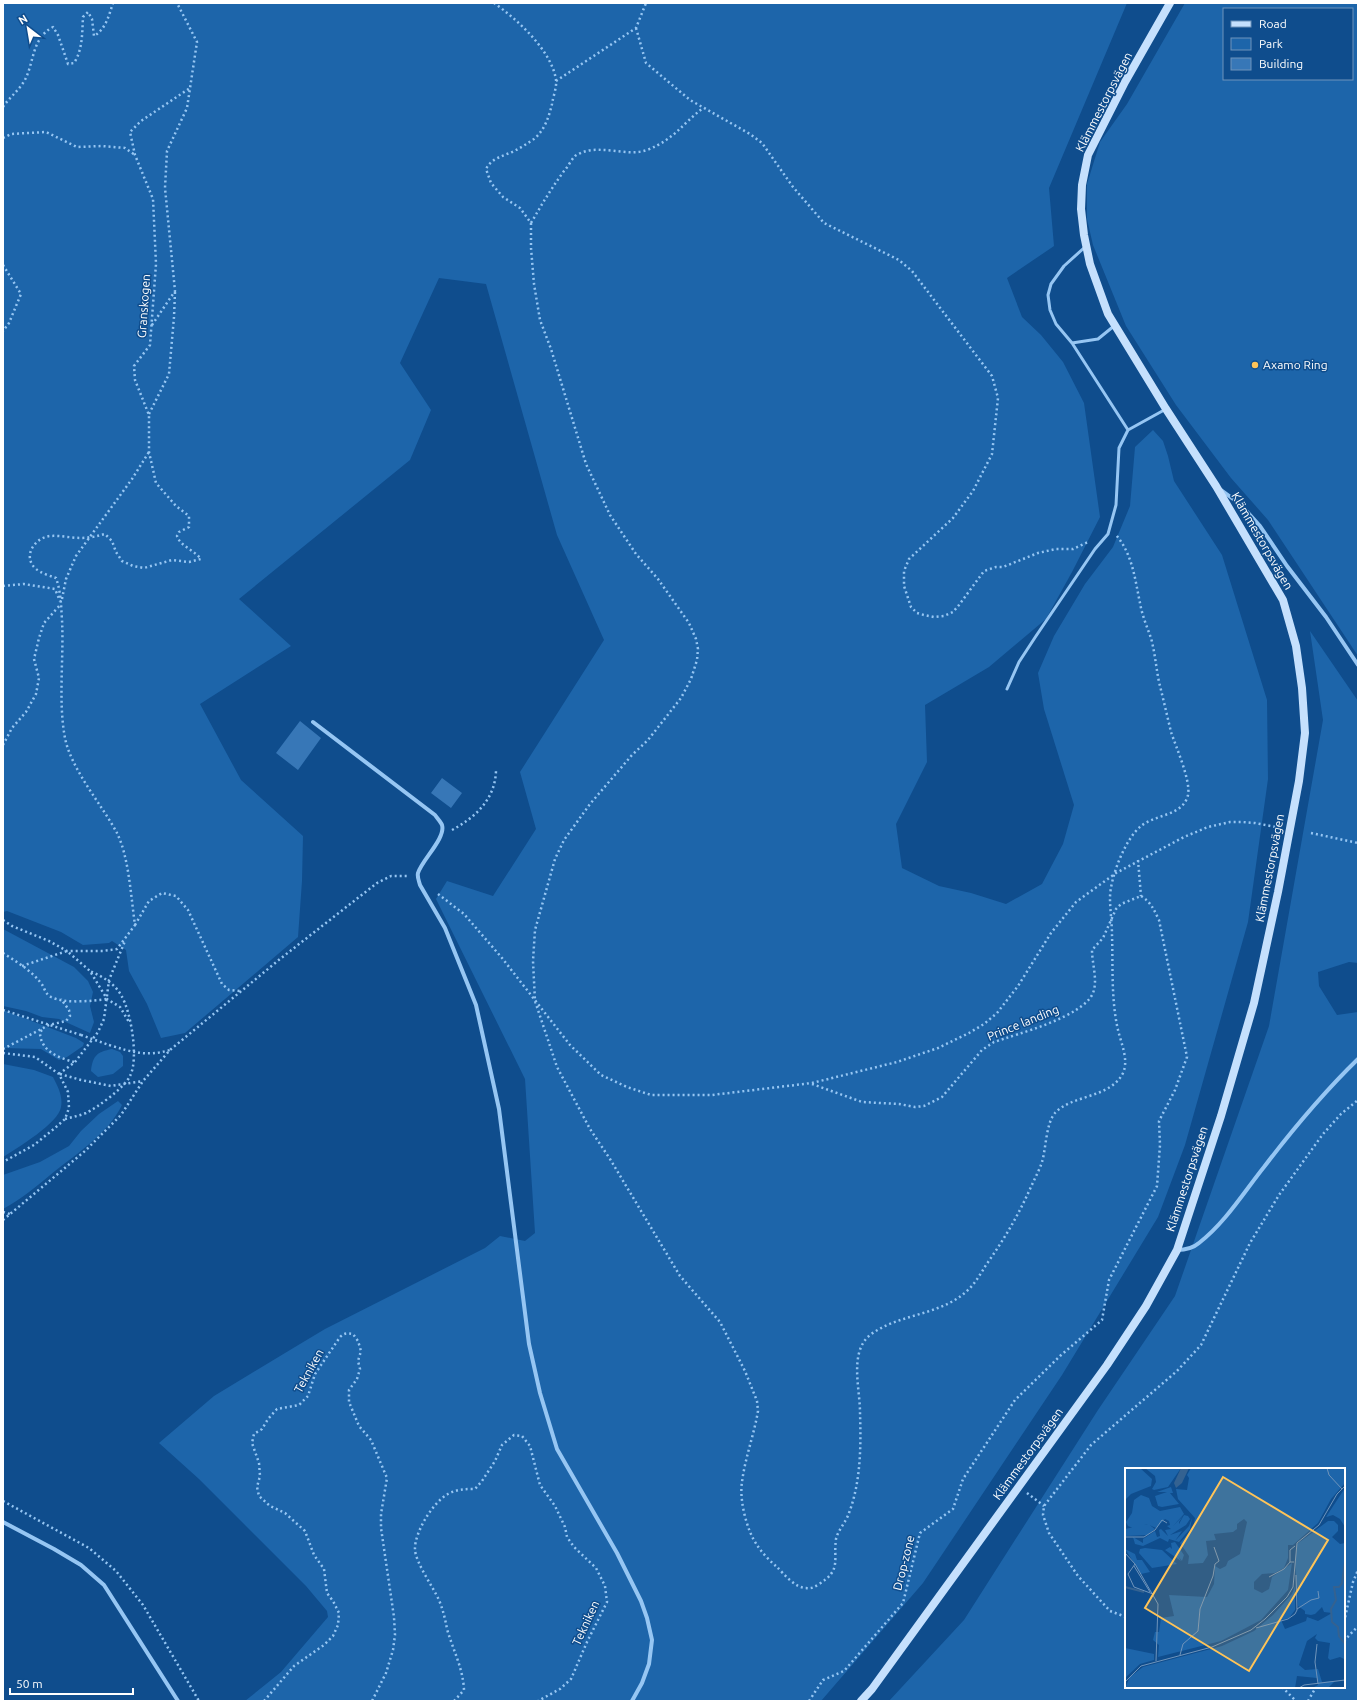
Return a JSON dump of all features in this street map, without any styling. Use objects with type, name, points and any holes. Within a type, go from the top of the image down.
[{"type":"street","name":"Klämmestorpsvägen","points":[[861,1701],[1020,1487],[1108,1365],[1146,1306],[1176,1250],[1221,1116],[1254,1003],[1278,892],[1299,781],[1305,733],[1296,646],[1282,600],[1216,486],[1115,326],[1098,290],[1086,246],[1081,209],[1082,186],[1088,155],[1125,82],[1170,3]]},
{"type":"street","points":[[1216,486],[1240,504],[1260,526],[1287,566],[1326,617],[1358,665]]},
{"type":"street","points":[[313,722],[435,815],[442,825],[440,838],[421,867],[418,878],[420,885],[445,928],[476,1005],[499,1109],[530,1344],[540,1393],[557,1449],[617,1553],[641,1601],[647,1618],[652,1640],[649,1664],[642,1683],[632,1701]]},
{"type":"street","points":[[1176,1250],[1187,1250],[1199,1243],[1208,1234],[1225,1216],[1283,1142],[1334,1083],[1358,1059]]},
{"type":"street","points":[[3,1522],[81,1565],[104,1585],[178,1701]]},
{"type":"lane","points":[[1086,246],[1064,266],[1051,284],[1048,295],[1050,310],[1056,324],[1072,343],[1128,430]]},
{"type":"lane","points":[[1072,343],[1098,339],[1115,326]]},
{"type":"lane","points":[[1007,689],[1019,662],[1095,550],[1108,534],[1116,505],[1119,448],[1128,430],[1166,409]]},
{"type":"path","points":[[3,107],[24,82],[36,48],[44,32],[52,27],[58,35],[68,64],[74,63],[79,55],[83,17],[88,12],[92,19],[94,36],[100,33],[108,20],[113,3]]},
{"type":"path","points":[[149,415],[169,374],[174,317],[175,291],[165,188],[167,151],[187,108],[197,42],[177,3]]},
{"type":"path","points":[[494,3],[504,10],[536,41],[549,61],[556,81],[549,118],[535,138],[515,151],[496,158],[488,163],[486,169],[491,184],[503,197],[520,208],[531,223]]},
{"type":"path","points":[[556,81],[636,28],[646,3]]},
{"type":"path","points":[[636,28],[646,63],[690,100],[744,130],[762,143],[794,187],[824,223],[898,260],[912,271],[992,376],[998,398],[992,454],[974,491],[953,518],[909,559],[904,571],[904,586],[911,607],[917,613],[924,615],[934,617],[944,616],[953,612],[984,571],[996,567],[1003,567],[1038,553],[1056,549],[1073,549],[1108,534],[1116,534],[1120,539],[1136,577],[1140,606],[1152,641],[1166,711],[1176,750],[1188,780],[1188,796],[1179,810],[1142,825],[1125,845],[1111,888],[1110,900],[1112,915],[1113,980],[1117,1023],[1125,1066],[1122,1075],[1117,1082],[1108,1089],[1072,1103],[1055,1113],[1051,1121],[1042,1163],[1019,1212],[996,1251],[969,1289],[945,1304],[912,1317],[895,1321],[875,1331],[864,1340],[858,1356],[857,1376],[860,1408],[860,1459],[857,1484],[848,1515],[836,1537],[836,1561],[832,1573],[825,1580],[808,1589],[800,1588],[772,1563],[756,1545],[746,1517],[742,1502],[742,1483],[758,1410],[757,1401],[745,1371],[720,1322],[680,1276],[610,1159],[590,1129],[557,1067],[535,1001],[533,961],[534,930],[555,859],[564,840],[590,804],[614,775],[648,740],[681,698],[692,679],[698,649],[696,639],[689,623],[658,579],[636,554],[610,515],[586,464],[551,349],[540,320],[534,284],[531,248],[531,223],[547,194],[576,156],[587,151],[645,151],[667,141],[683,128],[691,117],[703,108]]},
{"type":"path","name":"Granskogen","points":[[90,538],[105,534],[112,541],[116,552],[122,561],[133,566],[144,568],[172,560],[189,562],[201,559],[198,554],[178,541],[176,536],[179,532],[189,527],[189,516],[176,506],[156,483],[148,452],[149,415],[135,380],[134,366],[150,345],[156,264],[153,199],[135,155],[130,132],[142,121],[190,88]]},
{"type":"path","points":[[3,138],[11,134],[46,132],[77,147],[102,146],[125,148],[135,155]]},
{"type":"path","points":[[3,265],[21,294],[9,323],[3,331]]},
{"type":"path","points":[[152,325],[175,291]]},
{"type":"path","points":[[3,745],[12,728],[26,712],[36,694],[39,678],[34,659],[39,638],[44,623],[61,604],[66,579],[76,556],[90,538],[148,452]]},
{"type":"path","points":[[22,966],[67,951],[103,951],[117,949],[135,925],[126,860],[117,834],[73,759],[65,738],[63,704],[64,644],[61,591],[56,578],[37,570],[32,564],[29,556],[32,547],[40,539],[51,536],[90,538]]},
{"type":"path","points":[[3,586],[24,584],[55,589],[61,604]]},
{"type":"path","points":[[440,838],[474,816],[484,806],[494,787],[496,770]]},
{"type":"path","points":[[435,892],[464,914],[502,958],[535,1001],[586,1062],[602,1075],[626,1088],[651,1095],[712,1095],[812,1083],[897,1062],[938,1048],[969,1033],[984,1024],[997,1013],[1018,986],[1051,933],[1076,902],[1116,873],[1138,860],[1208,827],[1230,822],[1255,823],[1276,827]]},
{"type":"path","points":[[1311,833],[1358,843]]},
{"type":"path","points":[[1138,860],[1141,896]]},
{"type":"path","points":[[3,1220],[85,1151],[121,1115],[143,1081],[170,1050],[280,959],[377,883],[391,876],[406,875],[418,878]]},
{"type":"path","points":[[59,1074],[75,1062],[98,1032],[104,1018],[109,980],[124,943],[150,901],[162,893],[176,896],[188,910],[222,984],[235,992],[242,991]]},
{"type":"path","name":"Prince landing","points":[[812,1083],[862,1102],[899,1104],[915,1107],[933,1103],[942,1097],[988,1045],[1050,1023],[1070,1014],[1085,1002],[1093,994],[1095,983],[1092,950],[1104,938],[1112,915],[1121,904],[1141,896]]},
{"type":"path","name":"Drop-zone","points":[[809,1701],[823,1680],[844,1671],[903,1603],[920,1533],[954,1509],[963,1479],[1015,1400],[1050,1365],[1102,1320],[1109,1280],[1156,1186],[1160,1145],[1158,1121],[1175,1090],[1187,1057],[1159,920],[1152,906],[1141,896]]},
{"type":"path","points":[[3,920],[12,926],[49,941],[67,951],[90,971],[109,980],[121,995],[131,1026],[134,1053],[131,1076],[124,1084],[86,1113],[65,1119],[34,1144],[3,1162]]},
{"type":"path","points":[[3,953],[41,982],[46,993],[52,997],[75,1002],[107,999]]},
{"type":"path","points":[[90,971],[107,999],[120,1007],[131,1026]]},
{"type":"path","points":[[3,1049],[49,1025],[66,1021],[70,1016],[69,1010],[61,999]]},
{"type":"path","points":[[3,1010],[134,1053],[158,1054],[170,1050]]},
{"type":"path","points":[[49,1025],[40,1032],[40,1039],[44,1046],[58,1058],[75,1062]]},
{"type":"path","points":[[3,1053],[35,1057],[59,1074],[111,1086],[143,1081]]},
{"type":"path","points":[[59,1074],[68,1092],[69,1108],[65,1119]]},
{"type":"path","points":[[1125,1617],[1110,1611],[1078,1576],[1049,1533],[1043,1515],[1044,1506],[1091,1446],[1177,1371],[1202,1345],[1250,1243],[1279,1195],[1323,1134],[1341,1114],[1358,1100]]},
{"type":"path","points":[[3,1213],[10,1214]]},
{"type":"path","name":"Tekniken","points":[[264,1701],[294,1666],[324,1645],[333,1636],[338,1625],[340,1613],[327,1593],[324,1569],[314,1555],[305,1531],[285,1513],[270,1506],[259,1496],[257,1487],[260,1476],[259,1463],[252,1443],[254,1434],[262,1429],[277,1409],[299,1405],[308,1396],[310,1386],[319,1368],[340,1337],[349,1333],[353,1334],[358,1341],[361,1351],[358,1361],[360,1368],[357,1378],[349,1390],[349,1402],[359,1426],[371,1440],[387,1478],[381,1514],[381,1528],[394,1617],[393,1650],[386,1673],[372,1701]]},
{"type":"path","name":"Tekniken","points":[[454,1701],[464,1690],[463,1677],[447,1628],[444,1611],[417,1559],[415,1549],[419,1529],[434,1508],[447,1494],[460,1489],[475,1489],[495,1461],[502,1445],[514,1434],[522,1436],[530,1446],[540,1485],[555,1506],[565,1527],[567,1537],[574,1547],[596,1568],[605,1586],[607,1602],[571,1679],[560,1689],[538,1701]]},
{"type":"path","points":[[1020,1487],[1044,1506]]},
{"type":"path","points":[[1345,1618],[1353,1582],[1358,1570]]},
{"type":"path","points":[[1345,1640],[1358,1626]]},
{"type":"path","points":[[1283,1688],[1296,1701]]},
{"type":"path","points":[[1308,1701],[1315,1688]]},
{"type":"green space","points":[[3,3],[1127,3],[1049,188],[1054,246],[1007,278],[1022,317],[1041,335],[1063,362],[1084,403],[1100,517],[1046,619],[989,667],[925,705],[927,762],[896,824],[902,868],[939,886],[971,893],[1006,904],[1042,884],[1063,844],[1074,805],[1044,709],[1038,673],[1054,636],[1085,584],[1113,547],[1130,506],[1135,447],[1153,430],[1163,441],[1174,481],[1222,555],[1267,700],[1268,779],[1248,922],[1185,1145],[1158,1217],[1062,1375],[923,1583],[821,1701],[245,1701],[281,1672],[328,1617],[327,1611],[306,1586],[199,1479],[159,1443],[214,1396],[325,1329],[485,1248],[500,1236],[525,1241],[535,1233],[525,1079],[436,899],[447,881],[493,896],[536,829],[520,772],[604,640],[557,535],[486,284],[439,278],[400,363],[431,410],[410,460],[239,599],[291,646],[200,704],[241,780],[303,836],[302,881],[298,937],[185,1033],[161,1038],[147,1004],[129,971],[126,950],[112,941],[109,943],[83,945],[61,932],[7,911],[3,912]]},
{"type":"green space","name":"Axamo Ring","points":[[1185,3],[1358,3],[1358,656],[1268,520],[1231,478],[1176,405],[1126,326],[1093,245],[1087,219],[1087,184],[1100,142],[1127,104]]},
{"type":"green space","points":[[1310,631],[1358,701],[1358,963],[1349,962],[1318,972],[1319,986],[1337,1015],[1358,1012],[1358,1701],[889,1701],[964,1620],[1098,1410],[1175,1296],[1269,1026],[1323,720]]},
{"type":"green space","points":[[3,929],[74,967],[88,981],[93,992],[90,1006],[94,1022],[90,1033],[59,1019],[42,1017],[26,1011],[3,1006]]},
{"type":"green space","points":[[3,1010],[76,1038],[84,1043],[83,1046],[67,1057],[59,1060],[41,1049],[3,1048]]},
{"type":"green space","points":[[112,1049],[120,1052],[123,1056],[123,1066],[113,1074],[98,1077],[91,1071],[93,1061],[99,1053]]},
{"type":"green space","points":[[3,1064],[34,1070],[53,1077],[60,1092],[61,1107],[59,1113],[53,1120],[36,1135],[3,1157]]},
{"type":"green space","points":[[118,1101],[122,1105],[117,1115],[110,1124],[83,1150],[30,1192],[3,1209],[3,1175],[40,1162],[69,1146],[81,1131],[99,1114]]},
{"type":"building","points":[[300,721],[321,738],[298,770],[276,753]]},
{"type":"building","points":[[442,778],[462,793],[451,808],[431,793]]},
{"type":"place","name":"Axamo Ring","points":[[1255,365]]}]
